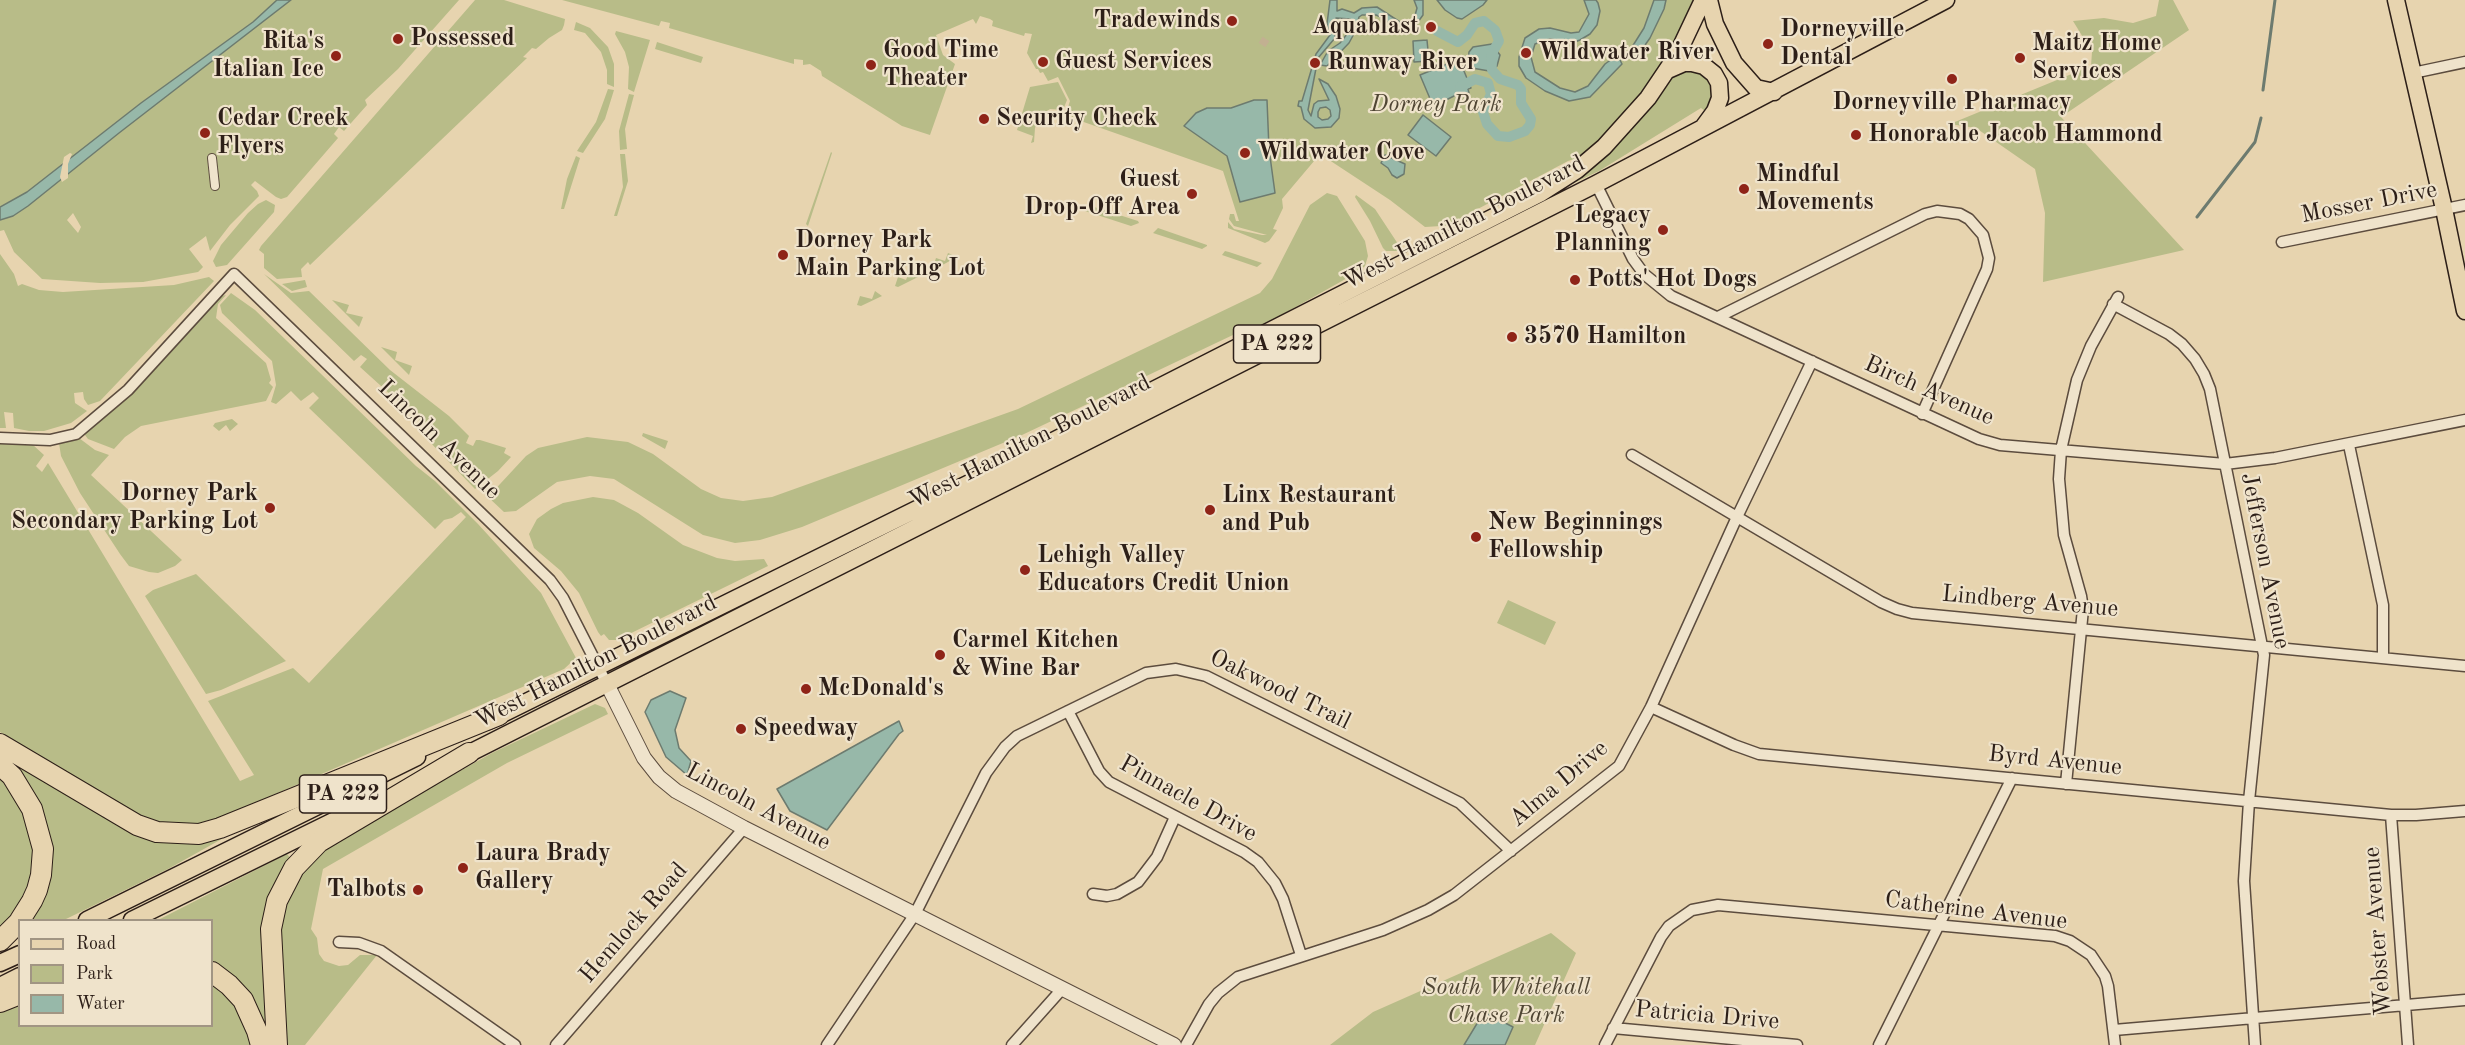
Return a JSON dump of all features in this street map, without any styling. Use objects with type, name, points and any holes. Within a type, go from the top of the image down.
[{"type":"highway","points":[[0,744],[137,825],[157,832],[199,834],[220,828],[499,715]]},
{"type":"highway","points":[[277,1045],[271,929],[278,901],[294,868],[319,842],[469,753]]},
{"type":"highway","points":[[0,765],[12,776],[32,809],[43,849],[41,875],[32,901],[21,919]]},
{"type":"highway","points":[[0,941],[18,923]]},
{"type":"highway","points":[[213,973],[243,1000],[261,1045]]},
{"type":"highway","points":[[0,1002],[18,995]]},
{"type":"main road","name":"PA 222","points":[[1668,70],[1703,0]]},
{"type":"main road","points":[[1709,0],[1714,24],[1734,63],[1756,88],[1774,92]]},
{"type":"main road","name":"West Hamilton Boulevard","points":[[136,919],[607,684],[1596,184],[1946,0]]},
{"type":"main road","points":[[2396,0],[2465,311]]},
{"type":"main road","points":[[1668,70],[1684,63],[1704,66],[1714,74],[1719,83],[1720,98],[1715,111],[1700,131]]},
{"type":"main road","name":"West Hamilton Boulevard","points":[[91,919],[998,469],[1541,193],[1577,170],[1604,147],[1648,98],[1668,70]]},
{"type":"main road","points":[[0,963],[18,955]]},
{"type":"main road","points":[[0,986],[18,977]]},
{"type":"street","points":[[2413,73],[2465,62]]},
{"type":"street","points":[[212,158],[215,186]]},
{"type":"street","name":"Birch Avenue","points":[[1596,184],[1633,259],[1644,274],[1671,296],[1979,440],[2000,445],[2224,464],[2349,445],[2465,420]]},
{"type":"street","name":"Mosser Drive","points":[[2282,242],[2465,205]]},
{"type":"street","points":[[1718,317],[1925,214],[1937,211],[1959,214],[1970,219],[1988,245],[1987,269],[1922,414]]},
{"type":"street","name":"Lincoln Avenue","points":[[0,438],[51,440],[76,434],[128,390],[234,274],[550,580],[563,598],[644,758],[659,777],[676,791],[744,828],[1174,1045]]},
{"type":"street","name":"Jefferson Avenue","points":[[2061,450],[2077,380],[2091,346],[2116,300],[2169,334],[2195,359],[2210,389],[2264,655],[2249,801],[2244,881],[2255,1045]]},
{"type":"street","name":"Alma Drive","points":[[1186,1045],[1209,1004],[1228,983],[1248,972],[1383,930],[1428,910],[1454,895],[1618,766],[1651,707],[1737,517],[1812,361]]},
{"type":"street","points":[[2349,445],[2383,605],[2383,658]]},
{"type":"street","points":[[2061,450],[2060,507],[2068,553],[2082,596],[2066,784]]},
{"type":"street","name":"Lindberg Avenue","points":[[1632,454],[1881,602],[1912,613],[2081,627],[2465,666]]},
{"type":"street","name":"Oakwood Trail","points":[[827,1045],[915,914],[994,759],[1017,736],[1146,673],[1161,670],[1192,671],[1206,676],[1460,803],[1511,851]]},
{"type":"street","name":"Byrd Avenue","points":[[1651,707],[1759,754],[2391,815],[2465,810]]},
{"type":"street","name":"Pinnacle Drive","points":[[1068,711],[1099,771],[1108,782],[1244,852],[1269,875],[1283,899],[1301,955]]},
{"type":"street","points":[[1879,1045],[2012,778]]},
{"type":"street","name":"Webster Avenue","points":[[2391,815],[2408,1045]]},
{"type":"street","points":[[1093,894],[1107,896],[1117,894],[1138,882],[1157,856],[1175,817]]},
{"type":"street","name":"Hemlock Road","points":[[556,1045],[744,828]]},
{"type":"street","name":"Catherine Avenue","points":[[1605,1045],[1661,937],[1674,921],[1692,910],[1718,905],[2055,936],[2070,941],[2082,948],[2099,966],[2104,976],[2108,986],[2115,1045]]},
{"type":"street","points":[[339,942],[359,943],[381,951],[515,1045]]},
{"type":"street","points":[[1012,1045],[1062,989]]},
{"type":"street","points":[[2114,1030],[2465,1000]]},
{"type":"street","name":"Patricia Drive","points":[[1613,1028],[1741,1042],[1797,1045]]},
{"type":"green space","points":[[0,0],[459,0],[398,69],[365,100],[367,105],[344,131],[339,127],[334,134],[338,138],[287,197],[281,199],[276,197],[255,181],[251,185],[259,196],[230,225],[210,251],[206,236],[189,249],[203,267],[198,272],[143,282],[100,283],[42,279],[14,252],[4,230],[0,231]],"holes":[[[73,213],[81,227],[78,233],[67,220]]]},
{"type":"green space","points":[[475,0],[504,0],[565,19],[564,25],[562,30],[536,49],[532,48],[523,57],[527,58],[310,265],[308,262],[301,269],[302,277],[277,279],[264,268],[264,254],[259,250],[261,246]]},
{"type":"green space","name":"Dorney Park","points":[[562,0],[1693,0],[1685,20],[1655,75],[1626,114],[1581,157],[1568,161],[1442,228],[1441,226],[1425,227],[1390,200],[1320,154],[1282,199],[1283,208],[1273,229],[1277,230],[1265,243],[1228,228],[1228,222],[1234,229],[1267,235],[1234,226],[1229,219],[1230,214],[1234,214],[1236,221],[1239,221],[1223,171],[1078,120],[1066,113],[1070,101],[1058,77],[1048,81],[1043,72],[1040,73],[1036,69],[1027,53],[1032,34],[1025,33],[1024,36],[992,26],[993,21],[990,19],[980,16],[976,24],[973,19],[936,35],[943,55],[955,64],[930,135],[902,126],[822,76],[821,71],[810,64],[803,65],[803,60],[794,59],[794,64],[669,28],[670,23],[661,21],[659,26]]},
{"type":"green space","points":[[2159,0],[2173,0],[2189,30],[2061,117],[2184,250],[2043,282],[2045,213],[2035,169],[1976,128],[1950,124],[2091,66],[2092,52],[2073,21],[2104,18],[2133,23],[2156,16]]},
{"type":"green space","points":[[576,22],[590,28],[608,47],[614,64],[614,87],[607,84],[607,70],[601,52],[585,33],[574,30]]},
{"type":"green space","points":[[616,31],[650,40],[634,92],[628,89],[629,67],[625,52],[615,34]]},
{"type":"green space","points":[[657,42],[703,57],[701,63],[655,49]]},
{"type":"green space","points":[[1698,68],[1714,82],[1715,100],[1705,111],[1701,108],[1599,171],[1547,196],[1676,69]]},
{"type":"green space","points":[[1058,82],[1067,100],[1063,110],[1050,109],[1039,117],[1034,142],[1031,143],[1033,136],[1017,130],[1030,87]]},
{"type":"green space","points":[[608,89],[614,90],[605,119],[583,153],[577,151],[596,122]]},
{"type":"green space","points":[[629,94],[634,95],[625,129],[627,149],[620,150],[619,131]]},
{"type":"green space","points":[[832,153],[808,226],[806,224]]},
{"type":"green space","points":[[620,154],[625,154],[628,181],[617,216],[614,216],[623,187]]},
{"type":"green space","points":[[576,156],[580,158],[564,209],[561,209],[567,179]]},
{"type":"green space","points":[[1327,193],[1337,196],[1365,241],[1368,256],[1365,266],[1358,272],[1260,327],[1254,325],[1022,435],[802,527],[760,540],[735,543],[703,535],[614,479],[590,476],[557,482],[516,511],[504,512],[488,497],[526,456],[538,448],[587,437],[628,442],[653,454],[701,489],[721,498],[743,501],[772,497],[1018,409],[1260,293],[1272,279],[1310,205]]},
{"type":"green space","points":[[1356,195],[1375,209],[1400,247],[1397,251],[1386,251],[1383,248]]},
{"type":"green space","points":[[266,200],[275,205],[274,212],[227,265],[216,267],[213,261],[221,245],[248,213]]},
{"type":"green space","points":[[1088,205],[1139,223],[1131,226],[1085,211],[1083,208]]},
{"type":"green space","points":[[1158,228],[1207,246],[1202,249],[1153,233]]},
{"type":"green space","points":[[1225,251],[1262,263],[1257,267],[1222,255]]},
{"type":"green space","points":[[948,253],[957,257],[937,268],[933,267],[936,258],[945,261]]},
{"type":"green space","points":[[0,254],[14,274],[18,286],[22,284],[39,290],[63,292],[174,285],[209,277],[214,281],[100,401],[88,405],[83,392],[74,393],[75,403],[87,411],[71,423],[44,431],[29,431],[14,428],[13,413],[4,412],[6,428],[0,428]]},
{"type":"green space","points":[[909,272],[920,276],[898,287],[895,286],[898,277],[906,280]]},
{"type":"green space","points":[[264,274],[291,293],[309,291],[390,370],[449,416],[469,436],[466,443],[473,446],[476,440],[480,440],[506,448],[504,453],[511,457],[498,471],[475,489],[427,439],[433,433],[360,367],[367,359],[361,355],[354,361]]},
{"type":"green space","points":[[305,280],[307,287],[292,291],[282,284]]},
{"type":"green space","points":[[875,291],[882,296],[861,306],[857,305],[860,296],[872,299]]},
{"type":"green space","points":[[231,293],[255,310],[478,524],[541,593],[576,658],[564,669],[213,821],[193,825],[154,822],[138,816],[77,781],[0,732],[0,441],[15,440],[33,445],[44,455],[36,466],[42,472],[48,463],[240,781],[254,775],[208,701],[293,668],[309,683],[466,517],[461,512],[444,520],[435,529],[309,408],[319,398],[313,392],[301,401],[291,391],[276,404],[271,402],[276,385],[272,361],[222,313],[220,305]]},
{"type":"green space","points":[[226,295],[218,304],[216,318],[266,363],[271,380],[269,383],[273,387],[266,401],[141,426],[125,437],[114,449],[88,439],[85,435],[86,431],[129,395],[181,341],[218,297]]},
{"type":"green space","points":[[332,300],[349,305],[346,313],[363,317],[359,327]]},
{"type":"green space","points":[[381,347],[397,352],[395,360],[412,366],[409,375]]},
{"type":"green space","points":[[232,419],[238,424],[230,431],[226,425],[219,431],[213,426],[215,423]]},
{"type":"green space","points":[[643,433],[668,441],[665,449],[642,436]]},
{"type":"green space","points":[[79,438],[95,450],[109,455],[91,475],[182,560],[175,566],[158,573],[149,572],[129,566],[120,554],[80,493],[61,456],[59,443]]},
{"type":"green space","points":[[593,497],[614,500],[638,513],[683,545],[717,558],[735,561],[764,559],[768,566],[617,640],[609,640],[604,634],[601,636],[598,632],[579,593],[561,571],[534,548],[529,534],[537,519],[551,509],[563,503]]},
{"type":"green space","points":[[196,574],[286,661],[221,690],[206,694],[145,596],[153,590]]},
{"type":"green space","points":[[1508,600],[1556,622],[1545,645],[1497,623]]},
{"type":"green space","points":[[595,704],[605,708],[608,714],[507,763],[323,869],[311,929],[317,938],[319,954],[324,961],[339,966],[348,965],[360,955],[377,955],[305,1045],[287,1045],[281,925],[285,905],[295,882],[315,857],[344,836],[492,753]]},
{"type":"green space","points":[[0,754],[114,819],[230,831],[229,835],[168,869],[66,919],[29,919],[40,806],[28,782]]},
{"type":"green space","points":[[0,776],[29,819],[35,861],[27,894],[0,932]]},
{"type":"green space","points":[[287,854],[292,860],[279,881],[271,1035],[221,968],[213,963],[213,919],[160,919]]},
{"type":"green space","name":"South Whitehall Chase Park","points":[[1551,933],[1576,953],[1535,1045],[1330,1045],[1373,1012]]},
{"type":"green space","points":[[213,979],[239,1008],[253,1045],[0,1045],[0,1011],[18,1003],[18,1027],[213,1027]]},
{"type":"water","points":[[277,0],[291,0],[28,206],[13,216],[0,220],[0,207],[27,192],[141,103],[253,22]]},
{"type":"water","points":[[1330,0],[1337,0],[1337,11],[1342,9],[1354,13],[1362,8],[1377,7],[1400,22],[1414,19],[1417,8],[1414,0],[1423,0],[1423,15],[1415,26],[1402,30],[1376,15],[1362,15],[1359,17],[1349,43],[1327,66],[1320,65],[1328,51],[1340,43],[1347,34],[1350,19],[1336,18],[1335,38],[1318,58],[1308,110],[1311,116],[1314,104],[1318,101],[1329,100],[1319,79],[1328,84],[1336,96],[1340,109],[1339,118],[1331,127],[1315,128],[1304,119],[1301,107],[1298,106],[1299,101],[1302,101],[1316,54],[1330,35],[1327,24]],"holes":[[[1326,107],[1330,110],[1331,116],[1328,119],[1322,120],[1318,117],[1320,108]]]},
{"type":"water","points":[[1437,0],[1487,0],[1462,19],[1445,10]]},
{"type":"water","name":"Wildwater River","points":[[1584,0],[1596,0],[1598,3],[1600,11],[1597,25],[1590,34],[1572,43],[1550,39],[1535,44],[1531,57],[1535,72],[1560,88],[1575,92],[1588,86],[1605,64],[1616,56],[1622,64],[1590,97],[1569,101],[1545,91],[1526,78],[1519,66],[1519,57],[1525,38],[1539,29],[1550,28],[1571,33],[1579,32],[1589,14]]},
{"type":"water","name":"Wildwater River","points":[[1654,0],[1666,0],[1664,9],[1650,38],[1638,55],[1632,47],[1644,28]]},
{"type":"water","points":[[1427,40],[1429,61],[1414,62],[1413,41]]},
{"type":"water","points":[[1492,44],[1500,55],[1497,66],[1489,71],[1472,68],[1468,61],[1469,52],[1473,47]]},
{"type":"water","points":[[1459,59],[1471,88],[1468,89],[1469,93],[1460,93],[1430,108],[1428,103],[1431,101],[1420,75]]},
{"type":"water","name":"Wildwater Cove","points":[[1254,100],[1267,100],[1269,149],[1275,193],[1240,202],[1227,156],[1184,126],[1196,113],[1207,108],[1231,108]]},
{"type":"water","points":[[1423,115],[1451,137],[1436,156],[1408,135]]},
{"type":"water","points":[[1385,155],[1405,164],[1404,174],[1397,178],[1392,175],[1381,163]]},
{"type":"water","points":[[670,691],[686,698],[675,730],[679,748],[691,761],[687,775],[666,757],[645,712],[651,700]]},
{"type":"water","points":[[899,721],[903,731],[827,830],[790,811],[777,789]]},
{"type":"water","points":[[1484,1012],[1513,1027],[1505,1045],[1464,1045]]},
{"type":"pier","points":[[72,154],[68,164],[68,178],[62,182],[60,177],[64,157]]},
{"type":"waterway","points":[[2263,90],[2275,0]]},
{"type":"waterway","points":[[1437,31],[1458,42],[1467,35],[1475,23],[1484,21],[1495,30],[1499,41],[1491,55],[1492,70],[1500,79],[1518,85],[1521,89],[1521,103],[1531,119],[1530,125],[1525,131],[1509,137],[1498,136],[1487,124],[1483,112],[1491,94],[1488,83],[1475,79],[1460,87]]},
{"type":"waterway","points":[[2197,217],[2255,142],[2261,118]]},
{"type":"tunnel","points":[[1262,45],[1266,39]]},
{"type":"place","name":"Tradewinds","points":[[1232,21]]},
{"type":"place","name":"Aquablast","points":[[1431,27]]},
{"type":"place","name":"Possessed","points":[[398,39]]},
{"type":"place","name":"Dorneyville Dental","points":[[1768,44]]},
{"type":"place","name":"Wildwater River","points":[[1526,53]]},
{"type":"place","name":"Rita's Italian Ice","points":[[336,56]]},
{"type":"place","name":"Maitz Home Services","points":[[2020,58]]},
{"type":"place","name":"Guest Services","points":[[1043,62]]},
{"type":"place","name":"Runway River","points":[[1315,63]]},
{"type":"place","name":"Good Time Theater","points":[[871,65]]},
{"type":"place","name":"Dorneyville Pharmacy","points":[[1952,79]]},
{"type":"place","name":"Security Check","points":[[984,119]]},
{"type":"place","name":"Cedar Creek Flyers","points":[[205,133]]},
{"type":"place","name":"Honorable Jacob Hammond","points":[[1856,135]]},
{"type":"place","name":"Wildwater Cove","points":[[1245,153]]},
{"type":"place","name":"Mindful Movements","points":[[1744,189]]},
{"type":"place","name":"Guest Drop-Off Area","points":[[1192,194]]},
{"type":"place","name":"Legacy Planning","points":[[1663,230]]},
{"type":"place","name":"Dorney Park Main Parking Lot","points":[[783,255]]},
{"type":"place","name":"Potts' Hot Dogs","points":[[1575,280]]},
{"type":"place","name":"3570 Hamilton","points":[[1512,337]]},
{"type":"place","name":"Dorney Park Secondary Parking Lot","points":[[270,508]]},
{"type":"place","name":"Linx Restaurant and Pub","points":[[1210,510]]},
{"type":"place","name":"New Beginnings Fellowship","points":[[1476,537]]},
{"type":"place","name":"Lehigh Valley Educators Credit Union","points":[[1025,570]]},
{"type":"place","name":"Carmel Kitchen & Wine Bar","points":[[940,655]]},
{"type":"place","name":"McDonald's","points":[[806,689]]},
{"type":"place","name":"Speedway","points":[[741,729]]},
{"type":"place","name":"Laura Brady Gallery","points":[[463,868]]},
{"type":"place","name":"Talbots","points":[[418,890]]}]
